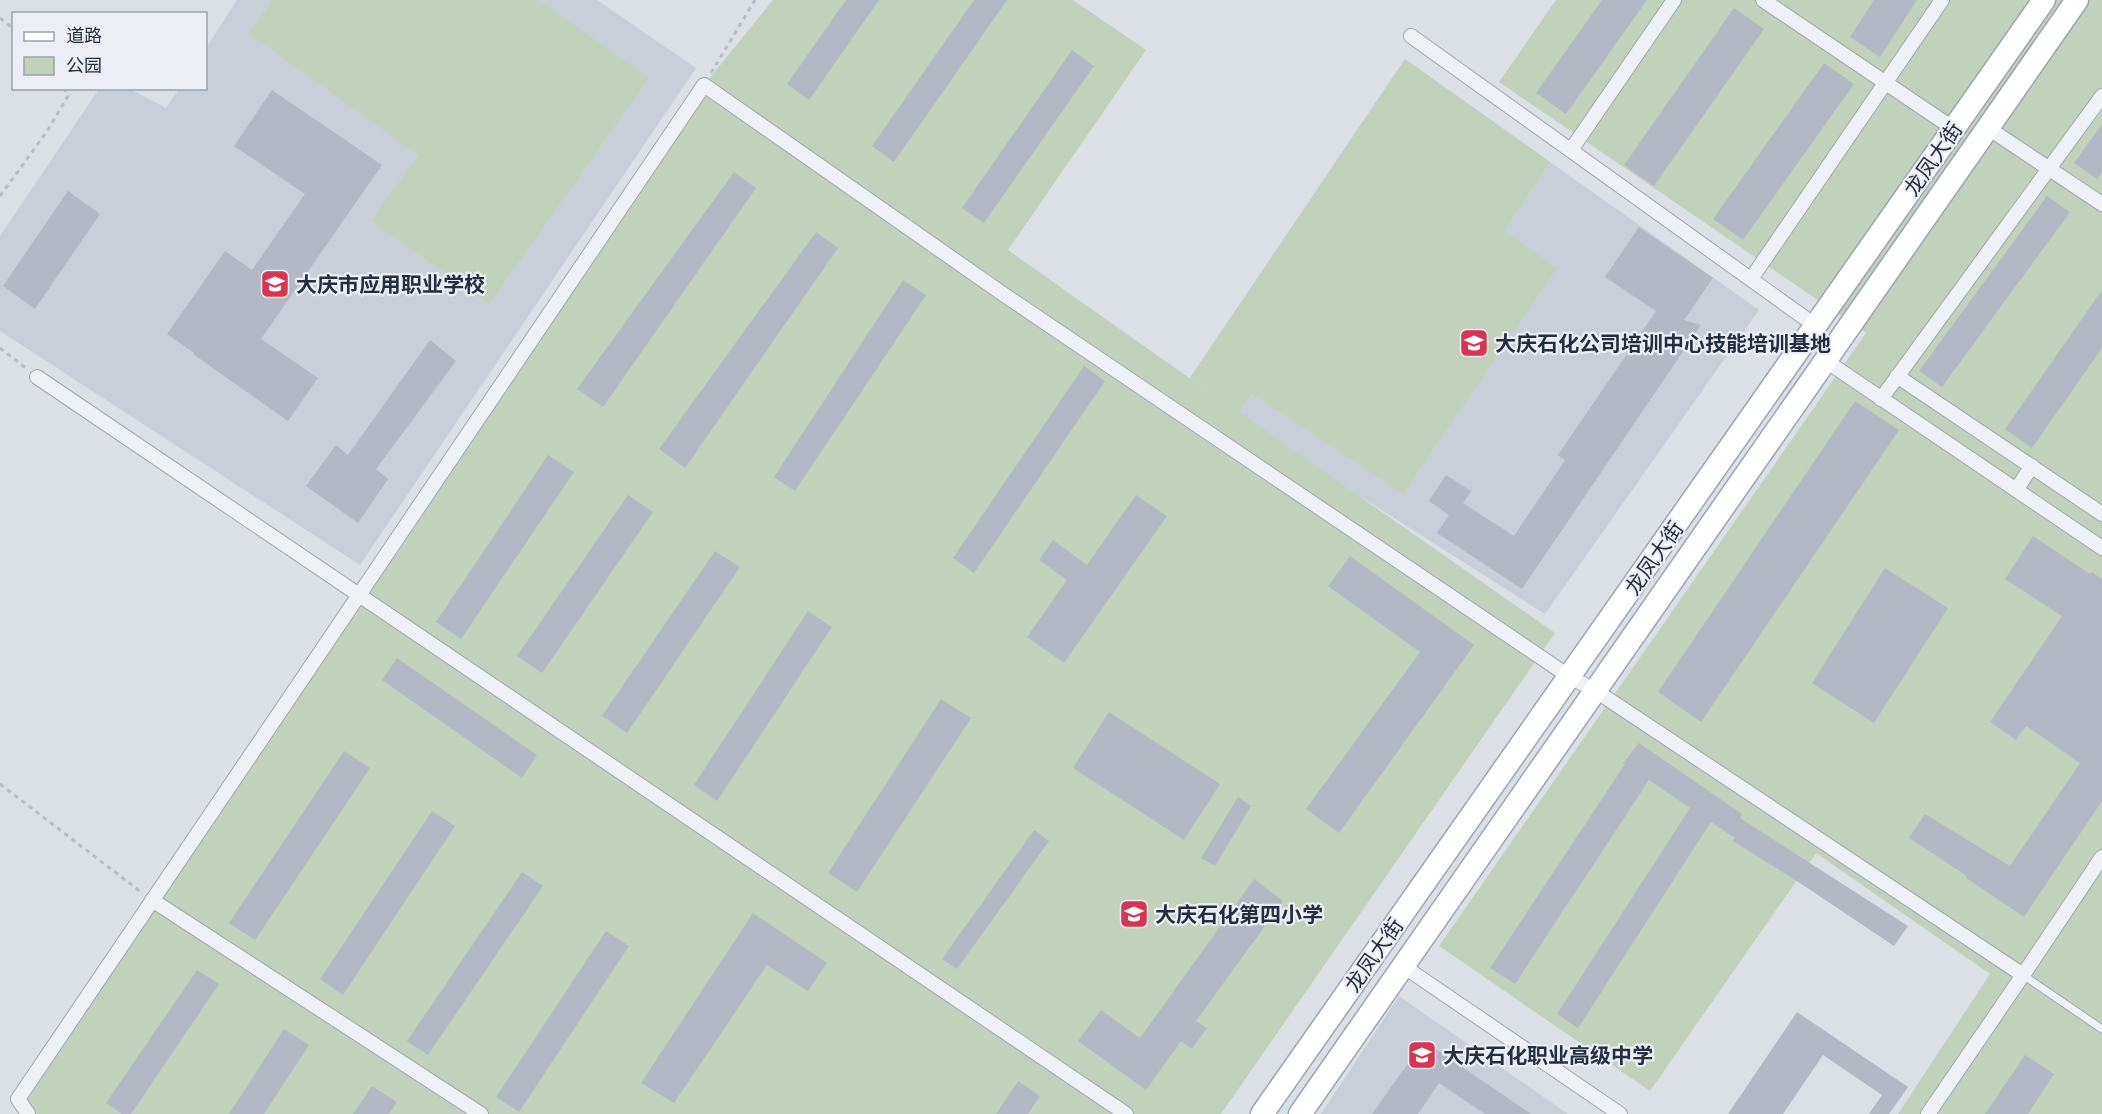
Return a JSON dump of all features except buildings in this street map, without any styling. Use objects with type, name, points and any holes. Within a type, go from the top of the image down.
[{"type":"main road","name":"龙凤大街","points":[[1262,1114],[2044,0]]},
{"type":"main road","name":"龙凤大街","points":[[1299,1114],[2077,0]]},
{"type":"street","points":[[1571,150],[1674,0]]},
{"type":"street","points":[[1762,0],[1954,129]]},
{"type":"street","points":[[1751,279],[1942,0]]},
{"type":"street","points":[[1411,36],[1816,326]]},
{"type":"street","points":[[28,1114],[18,1099],[704,85],[1003,294],[1570,677],[1596,691],[2023,975]]},
{"type":"street","points":[[1881,399],[2102,96]]},
{"type":"street","points":[[1988,129],[2102,204]]},
{"type":"street","points":[[1826,361],[2102,548]]},
{"type":"street","points":[[1897,376],[2102,514]]},
{"type":"street","points":[[36,377],[1126,1114]]},
{"type":"street","points":[[2016,490],[2032,466]]},
{"type":"street","points":[[1928,1114],[2102,857]]},
{"type":"street","points":[[152,900],[481,1114]]},
{"type":"street","points":[[1403,966],[1620,1114]]},
{"type":"lane","points":[[2023,975],[2102,1029]]},
{"type":"path","points":[[704,85],[755,0]]},
{"type":"path","points":[[0,18],[12,27]]},
{"type":"path","points":[[0,196],[46,133],[68,96],[65,90]]},
{"type":"path","points":[[0,348],[36,377]]},
{"type":"path","points":[[0,784],[152,900]]},
{"type":"shaded area","name":"大庆市应用职业学校","points":[[237,0],[597,0],[696,68],[360,565],[0,331],[0,236],[98,90],[132,90],[166,108],[178,90],[207,90],[207,46]]},
{"type":"shaded area","name":"大庆石化公司培训中心技能培训基地","points":[[1405,59],[1759,310],[1545,614],[1185,385]]},
{"type":"shaded area","name":"大庆石化职业高级中学","points":[[1399,996],[1568,1114],[1321,1114]]},
{"type":"green space","points":[[273,0],[539,0],[649,78],[489,304],[371,221],[418,155],[248,33]]},
{"type":"green space","points":[[773,0],[1073,0],[1146,50],[1008,250],[1219,399],[1191,377],[1405,59],[1550,162],[1504,231],[1557,268],[1403,494],[1252,394],[1239,412],[1555,633],[1221,1114],[37,1114],[18,1099],[704,85]]},
{"type":"green space","points":[[1556,0],[2102,0],[2102,1114],[1898,1114],[1990,974],[1816,853],[1650,1091],[1439,946],[1866,333],[1499,82]]},
{"type":"place","name":"大庆市应用职业学校","points":[[275,284]]},
{"type":"place","name":"大庆石化公司培训中心技能培训基地","points":[[1474,343]]},
{"type":"place","name":"大庆石化第四小学","points":[[1134,914]]},
{"type":"place","name":"大庆石化职业高级中学","points":[[1422,1055]]}]
